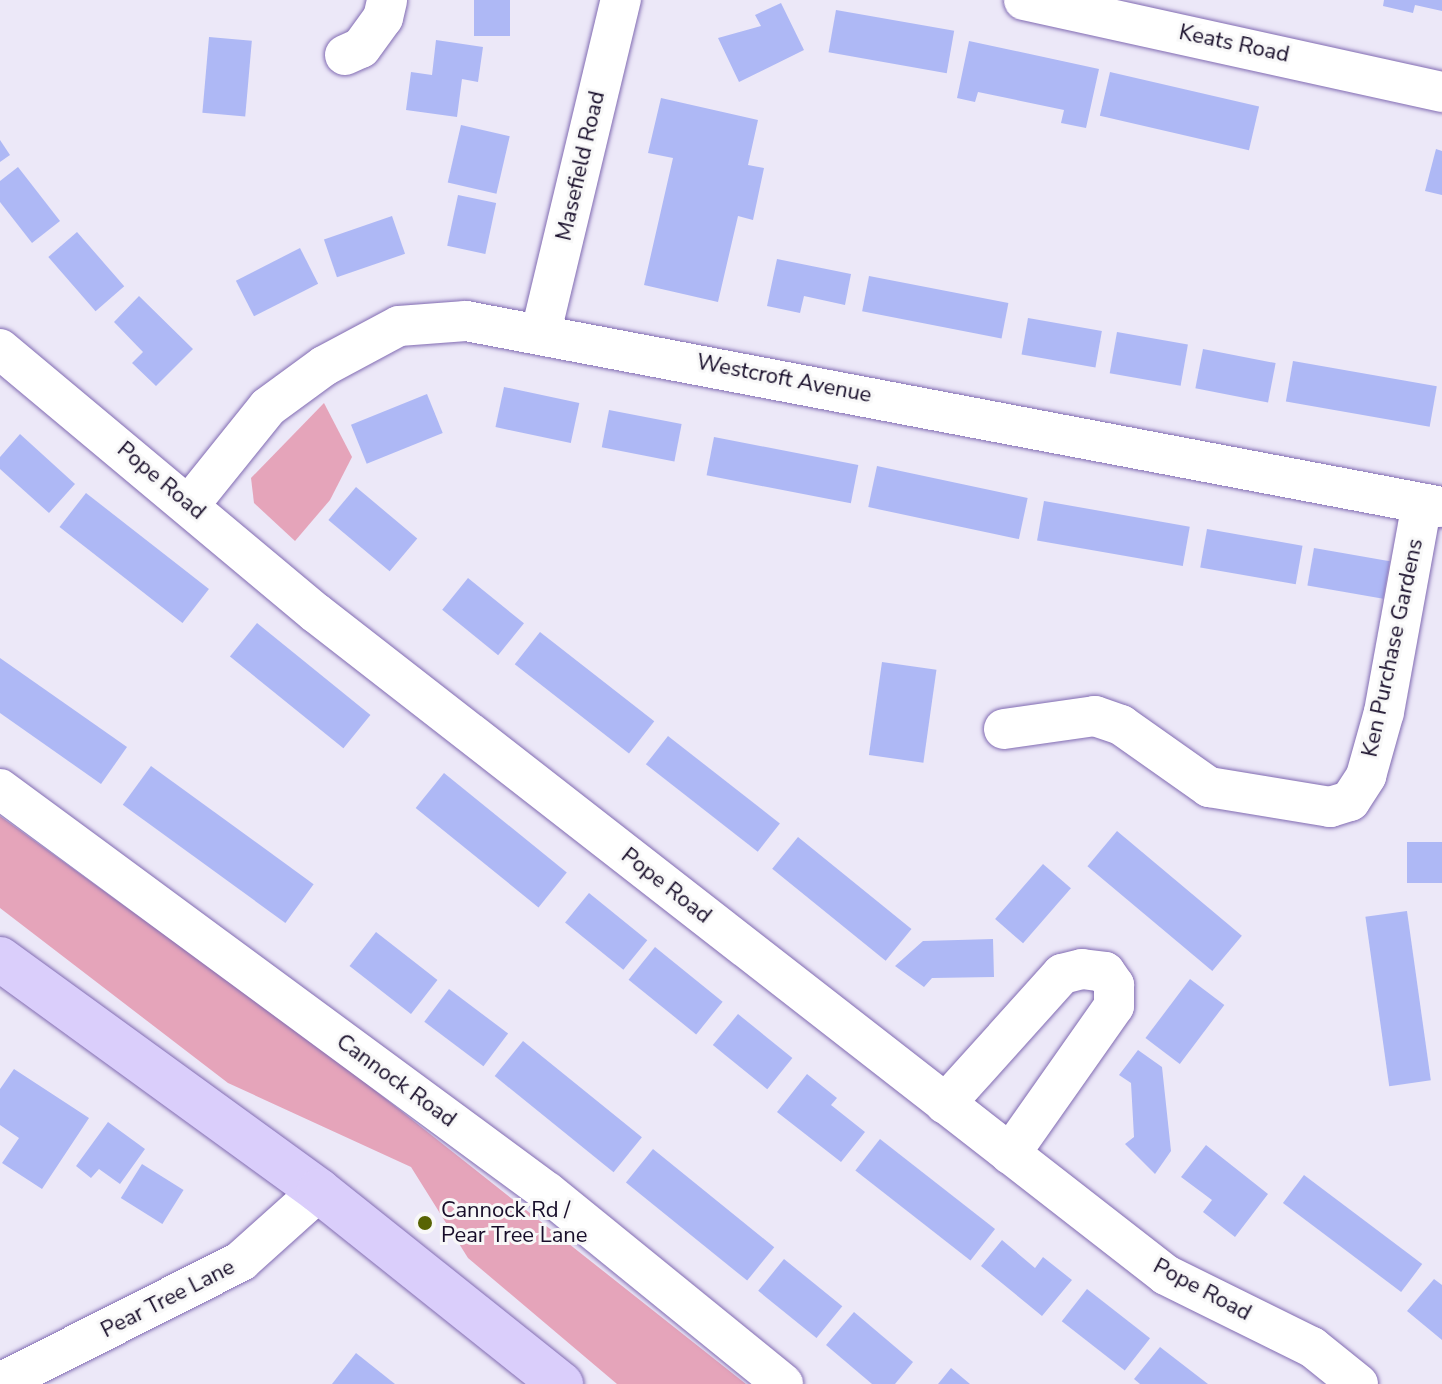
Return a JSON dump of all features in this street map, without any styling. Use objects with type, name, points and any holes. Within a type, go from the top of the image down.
[{"type":"highway","points":[[0,959],[319,1191],[561,1384]]},
{"type":"street","points":[[345,55],[361,48],[383,18],[387,0]]},
{"type":"street","name":"Masefield Road","points":[[541,332],[621,0]]},
{"type":"street","name":"Keats Road","points":[[1024,0],[1442,92]]},
{"type":"street","name":"Westcroft Avenue","points":[[190,504],[268,407],[324,366],[399,326],[466,321],[541,332],[1432,505]]},
{"type":"street","name":"Pope Road","points":[[0,349],[190,504],[316,613],[1166,1275],[1312,1347],[1358,1384]]},
{"type":"street","name":"Ken Purchase Gardens","points":[[1004,729],[1095,716],[1121,725],[1209,787],[1330,807],[1350,801],[1366,776],[1384,712],[1432,505]]},
{"type":"street","name":"Cannock Road","points":[[0,789],[547,1192],[783,1384]]},
{"type":"street","points":[[945,1104],[1062,974],[1082,969],[1105,972],[1114,985],[1114,1006],[1010,1154]]},
{"type":"street","name":"Pear Tree Lane","points":[[0,1383],[241,1261],[319,1191]]},
{"type":"shaded area","points":[[324,403],[352,457],[330,500],[295,541],[254,503],[251,478]]},
{"type":"shaded area","points":[[0,816],[324,1050],[746,1384],[617,1384],[468,1258],[411,1167],[228,1083],[0,908]]},
{"type":"building","points":[[474,0],[510,0],[510,36],[474,36]]},
{"type":"building","points":[[1384,0],[1442,0],[1442,11],[1415,5],[1413,13],[1383,6]]},
{"type":"building","points":[[781,3],[804,50],[739,82],[718,38],[761,26],[755,15]]},
{"type":"building","points":[[836,10],[954,31],[947,73],[829,52]]},
{"type":"building","points":[[209,37],[252,41],[245,116],[202,113]]},
{"type":"building","points":[[436,40],[483,47],[478,82],[462,79],[457,117],[406,110],[411,72],[432,75]]},
{"type":"building","points":[[969,41],[1099,69],[1086,128],[1061,123],[1064,110],[978,92],[975,102],[957,98]]},
{"type":"building","points":[[1110,72],[1259,106],[1249,150],[1100,116]]},
{"type":"building","points":[[661,98],[758,120],[748,165],[764,168],[753,220],[738,216],[718,302],[644,285],[673,158],[648,153]]},
{"type":"building","points":[[461,125],[510,136],[496,194],[448,182]]},
{"type":"building","points":[[0,140],[10,155],[0,162]]},
{"type":"building","points":[[1436,149],[1442,151],[1442,195],[1425,191]]},
{"type":"building","points":[[18,167],[60,221],[32,243],[0,202],[0,181]]},
{"type":"building","points":[[458,195],[496,203],[485,254],[447,246]]},
{"type":"building","points":[[392,216],[405,254],[337,277],[324,239]]},
{"type":"building","points":[[77,232],[124,286],[96,311],[48,257]]},
{"type":"building","points":[[300,248],[318,284],[254,316],[236,281]]},
{"type":"building","points":[[777,259],[851,274],[845,305],[804,296],[800,313],[767,306]]},
{"type":"building","points":[[869,276],[1008,303],[1002,338],[862,311]]},
{"type":"building","points":[[139,296],[193,349],[156,386],[132,363],[143,352],[114,322]]},
{"type":"building","points":[[1028,318],[1102,331],[1095,367],[1022,354]]},
{"type":"building","points":[[1117,332],[1188,345],[1181,386],[1110,373]]},
{"type":"building","points":[[1203,349],[1276,363],[1268,402],[1195,388]]},
{"type":"building","points":[[1293,361],[1437,386],[1430,427],[1286,401]]},
{"type":"building","points":[[504,387],[579,403],[571,443],[495,427]]},
{"type":"building","points":[[427,394],[443,433],[367,464],[351,425]]},
{"type":"building","points":[[609,410],[682,424],[674,461],[602,447]]},
{"type":"building","points":[[20,434],[75,484],[49,513],[0,469],[0,457]]},
{"type":"building","points":[[714,437],[858,465],[851,503],[707,475]]},
{"type":"building","points":[[877,466],[1028,498],[1019,539],[868,507]]},
{"type":"building","points":[[356,487],[417,538],[390,571],[328,520]]},
{"type":"building","points":[[86,493],[209,589],[182,623],[60,527]]},
{"type":"building","points":[[1044,501],[1190,527],[1183,566],[1037,540]]},
{"type":"building","points":[[1207,529],[1303,546],[1296,584],[1200,567]]},
{"type":"building","points":[[1314,548],[1390,561],[1383,599],[1307,585]]},
{"type":"building","points":[[468,578],[524,623],[498,655],[442,610]]},
{"type":"building","points":[[257,623],[370,715],[343,748],[230,656]]},
{"type":"building","points":[[540,632],[654,721],[629,754],[515,664]]},
{"type":"building","points":[[0,658],[127,747],[101,784],[0,713]]},
{"type":"building","points":[[882,662],[936,670],[923,763],[869,755]]},
{"type":"building","points":[[668,736],[780,823],[758,852],[646,764]]},
{"type":"building","points":[[151,766],[314,884],[285,923],[123,805]]},
{"type":"building","points":[[444,773],[567,872],[538,907],[416,808]]},
{"type":"building","points":[[1117,831],[1242,936],[1212,971],[1087,866]]},
{"type":"building","points":[[798,837],[911,929],[886,961],[772,869]]},
{"type":"building","points":[[1407,842],[1442,842],[1442,883],[1407,883]]},
{"type":"building","points":[[1043,864],[1071,888],[1023,943],[995,919]]},
{"type":"building","points":[[589,893],[647,940],[623,970],[565,923]]},
{"type":"building","points":[[1407,911],[1431,1080],[1389,1086],[1365,917]]},
{"type":"building","points":[[376,932],[437,980],[411,1014],[350,966]]},
{"type":"building","points":[[993,939],[994,977],[932,978],[924,987],[895,966],[923,941]]},
{"type":"building","points":[[655,947],[723,1002],[696,1034],[629,980]]},
{"type":"building","points":[[1190,979],[1224,1005],[1180,1064],[1145,1038]]},
{"type":"building","points":[[449,989],[508,1034],[483,1066],[424,1022]]},
{"type":"building","points":[[738,1014],[792,1058],[767,1089],[713,1045]]},
{"type":"building","points":[[523,1041],[642,1137],[614,1172],[495,1076]]},
{"type":"building","points":[[1138,1050],[1162,1067],[1171,1151],[1155,1174],[1125,1144],[1134,1137],[1131,1083],[1119,1075]]},
{"type":"building","points":[[14,1069],[89,1118],[42,1189],[2,1163],[19,1138],[0,1125],[0,1089]]},
{"type":"building","points":[[807,1074],[837,1098],[831,1105],[865,1132],[841,1162],[777,1112]]},
{"type":"building","points":[[108,1122],[145,1149],[120,1184],[99,1169],[91,1178],[76,1166]]},
{"type":"building","points":[[880,1139],[995,1229],[970,1260],[855,1171]]},
{"type":"building","points":[[1206,1145],[1268,1194],[1235,1237],[1203,1212],[1212,1200],[1181,1177]]},
{"type":"building","points":[[653,1149],[774,1247],[747,1281],[626,1182]]},
{"type":"building","points":[[142,1164],[184,1190],[162,1224],[121,1198]]},
{"type":"building","points":[[1304,1175],[1422,1264],[1401,1292],[1283,1203]]},
{"type":"building","points":[[1002,1240],[1035,1268],[1043,1257],[1072,1280],[1042,1316],[981,1266]]},
{"type":"building","points":[[784,1259],[842,1306],[816,1338],[758,1291]]},
{"type":"building","points":[[1434,1279],[1442,1285],[1442,1340],[1407,1311]]},
{"type":"building","points":[[1087,1289],[1150,1338],[1125,1371],[1062,1321]]},
{"type":"building","points":[[854,1312],[913,1362],[895,1384],[872,1384],[826,1345]]},
{"type":"building","points":[[1160,1347],[1208,1384],[1140,1384],[1134,1379]]},
{"type":"building","points":[[356,1353],[395,1384],[332,1384]]},
{"type":"building","points":[[951,1368],[970,1384],[938,1384]]},
{"type":"place","name":"Cannock Rd / Pear Tree Lane","points":[[425,1223]]}]
